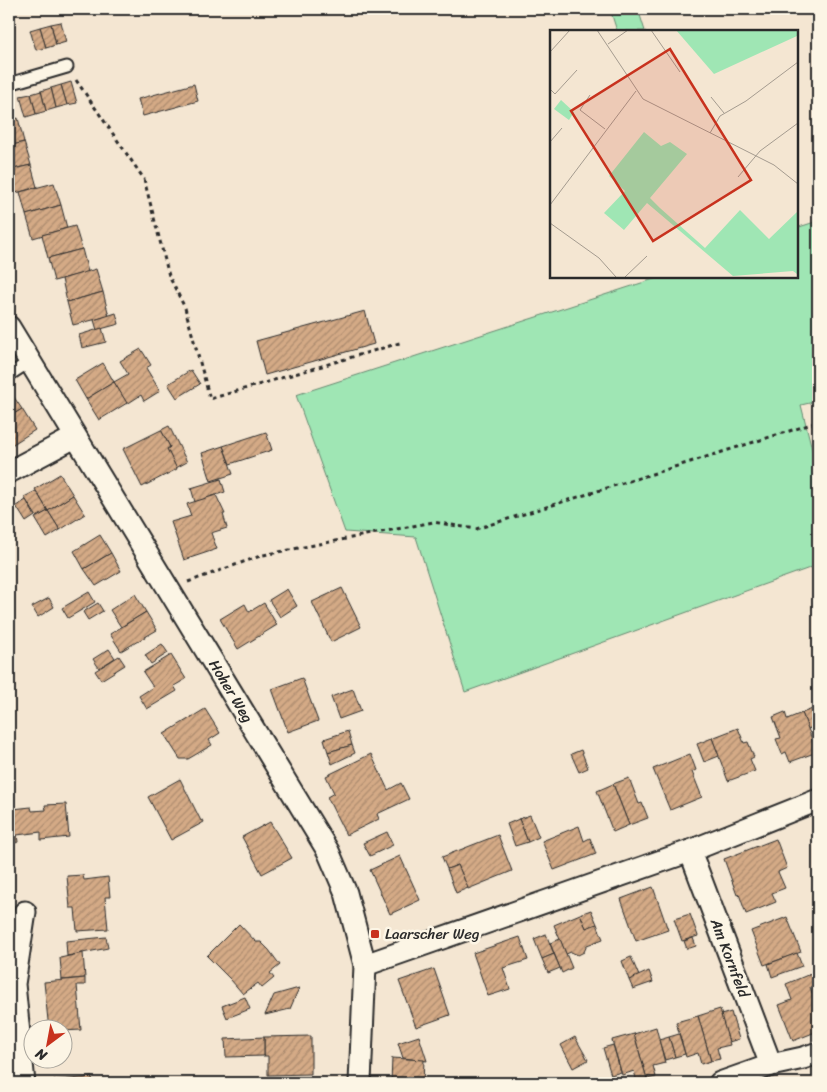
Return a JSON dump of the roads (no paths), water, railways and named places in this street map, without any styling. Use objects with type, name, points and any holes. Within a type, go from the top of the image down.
[{"type":"street","name":"Hoher Weg","points":[[9,327],[328,851],[346,893],[365,966],[360,1083]]},
{"type":"street","points":[[9,472],[76,437]]},
{"type":"street","points":[[365,966],[690,851],[818,800]]},
{"type":"street","name":"Am Kornfeld","points":[[690,851],[771,1065]]},
{"type":"street","points":[[24,1083],[14,984],[25,912]]},
{"type":"street","points":[[720,1083],[771,1065],[818,1053]]},
{"type":"lane","points":[[9,84],[67,67]]},
{"type":"lane","points":[[9,375],[30,362]]},
{"type":"place","name":"Laarscher Weg","points":[[375,934]]}]
